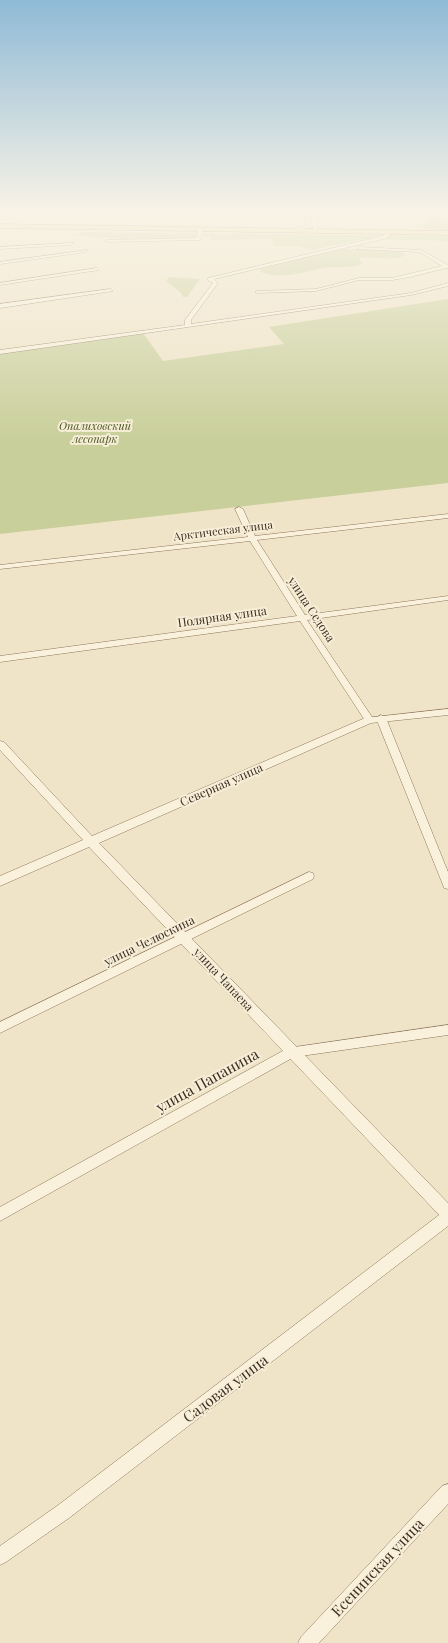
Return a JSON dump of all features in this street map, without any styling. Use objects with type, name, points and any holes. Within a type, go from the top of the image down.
[{"type":"street","points":[[188,326],[188,320],[214,286]]},
{"type":"street","points":[[257,292],[316,290],[333,286]]},
{"type":"street","points":[[0,352],[411,294],[442,286]]},
{"type":"street","points":[[0,306],[112,290]]},
{"type":"street","name":"улица Седова","points":[[239,509],[252,538],[369,720]]},
{"type":"street","name":"Арктическая улица","points":[[0,567],[448,516]]},
{"type":"street","name":"Полярная улица","points":[[0,659],[448,598]]},
{"type":"street","name":"Северная улица","points":[[0,881],[369,720],[448,712]]},
{"type":"street","points":[[381,718],[448,885]]},
{"type":"street","name":"улица Чапаева","points":[[1,745],[90,841],[448,1216]]},
{"type":"street","name":"улица Челюскина","points":[[0,1028],[309,876]]},
{"type":"street","name":"улица Папанина","points":[[0,1214],[292,1052],[448,1030]]},
{"type":"street","name":"Садовая улица","points":[[0,1556],[63,1512],[448,1216]]},
{"type":"street","name":"Есенинская улица","points":[[306,1643],[448,1492]]},
{"type":"green space","points":[[172,286],[195,286],[187,297],[183,297]]},
{"type":"green space","name":"Опалиховский лесопарк","points":[[448,299],[448,483],[0,534],[0,354],[143,333],[163,361],[284,344],[269,327]]}]
